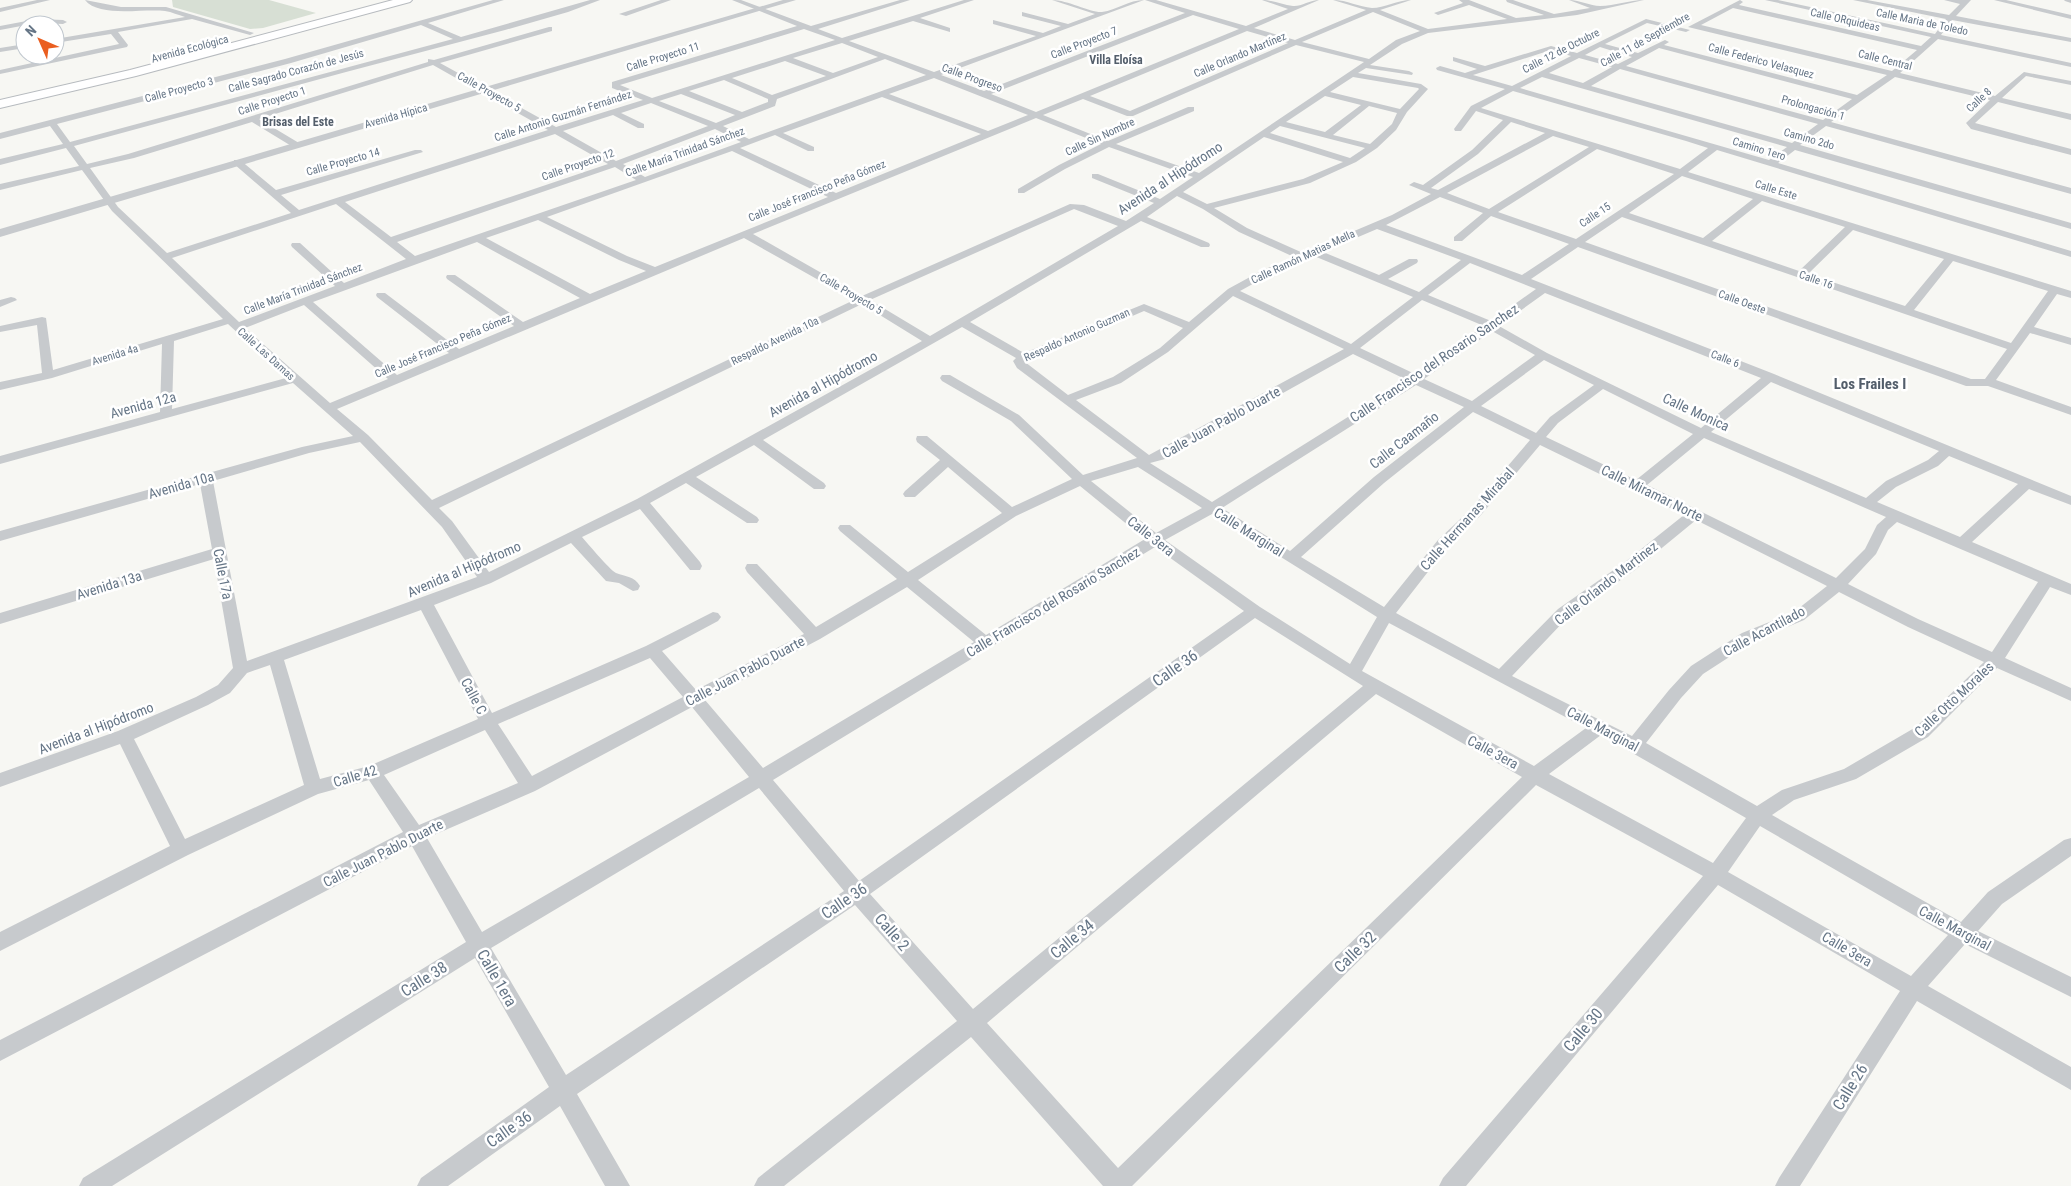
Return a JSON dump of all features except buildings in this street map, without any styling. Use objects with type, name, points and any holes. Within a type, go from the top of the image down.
[{"type":"main road","name":"Avenida Ecológica","points":[[0,97],[380,0]]},
{"type":"main road","points":[[0,104],[132,73],[406,0]]},
{"type":"street","points":[[2,8],[47,0]]},
{"type":"street","points":[[88,0],[92,4],[120,9],[166,9],[250,33]]},
{"type":"street","points":[[97,15],[151,0]]},
{"type":"street","points":[[165,0],[166,9]]},
{"type":"street","name":"Calle Proyecto 3","points":[[0,136],[260,68],[501,0]]},
{"type":"street","name":"Calle Sagrado Corazón de Jesús","points":[[0,162],[549,17],[597,0]]},
{"type":"street","points":[[623,14],[668,0]]},
{"type":"street","name":"Calle Progreso","points":[[734,0],[984,94],[1108,144],[1201,177]]},
{"type":"street","name":"Avenida Hípica","points":[[0,233],[792,0]]},
{"type":"street","points":[[806,28],[907,0]]},
{"type":"street","name":"Calle Antonio Guzmán Fernández","points":[[164,257],[338,201],[425,157],[557,130],[971,0]]},
{"type":"street","points":[[1055,0],[1101,14]]},
{"type":"street","name":"Calle María Trinidad Sánchez","points":[[234,324],[307,302],[414,260],[644,180],[1140,0]]},
{"type":"street","points":[[1148,0],[1365,63],[1409,73]]},
{"type":"street","points":[[1265,0],[1296,9]]},
{"type":"street","name":"Calle José Francisco Peña Gómez","points":[[328,408],[656,270],[1316,0]]},
{"type":"street","points":[[1336,0],[1373,10],[1427,31]]},
{"type":"street","name":"Calle Orlando Martínez","points":[[1081,95],[1130,114],[1373,10],[1408,0]]},
{"type":"street","points":[[1572,0],[1602,9]]},
{"type":"street","name":"Avenida al Hipódromo","points":[[0,780],[124,736],[202,702],[224,688],[241,669],[486,579],[642,502],[930,341],[1140,217],[1398,42],[1427,31],[1554,16],[1602,9],[1641,0]]},
{"type":"street","name":"Calle 11 de Septiembre","points":[[1584,86],[1744,0]]},
{"type":"street","name":"Calle Maria de Toledo","points":[[1768,0],[2071,65]]},
{"type":"street","points":[[1807,9],[1819,0]]},
{"type":"street","points":[[1856,0],[2071,40]]},
{"type":"street","points":[[1947,0],[1966,2]]},
{"type":"street","points":[[1996,0],[2071,17]]},
{"type":"street","points":[[2067,0],[2071,1]]},
{"type":"street","points":[[1438,13],[1465,1],[1500,13],[1516,21]]},
{"type":"street","points":[[1509,1],[1554,16]]},
{"type":"street","points":[[1770,164],[1858,98],[1894,74],[1937,36],[1950,18],[1966,2]]},
{"type":"street","points":[[890,5],[921,15]]},
{"type":"street","name":"Calle ORquideas","points":[[1732,6],[1923,49]]},
{"type":"street","name":"Calle Proyecto 7","points":[[984,94],[1192,13]]},
{"type":"street","points":[[1025,14],[1068,26]]},
{"type":"street","points":[[65,39],[193,17]]},
{"type":"street","points":[[912,18],[947,30]]},
{"type":"street","name":"Calle 12 de Octubre","points":[[1458,129],[1474,108],[1646,21],[1690,28]]},
{"type":"street","points":[[996,22],[1042,36]]},
{"type":"street","points":[[422,23],[462,40]]},
{"type":"street","points":[[0,28],[15,25]]},
{"type":"street","points":[[87,26],[90,35]]},
{"type":"street","name":"Calle Proyecto 11","points":[[749,142],[714,125],[615,86],[616,84],[806,28]]},
{"type":"street","name":"Calle Central","points":[[1690,28],[1894,74],[2071,117]]},
{"type":"street","name":"Calle Proyecto 1","points":[[0,187],[82,166],[131,156],[359,84],[549,30]]},
{"type":"street","points":[[0,72],[124,45],[113,31]]},
{"type":"street","points":[[1599,45],[1638,56]]},
{"type":"street","name":"Calle Federico Velasquez","points":[[1658,46],[1858,98]]},
{"type":"street","points":[[0,50],[15,48]]},
{"type":"street","name":"Prolongación 1","points":[[1484,69],[1549,48],[2071,191]]},
{"type":"street","name":"Calle Proyecto 5","points":[[411,52],[434,62],[644,180]]},
{"type":"street","points":[[2060,63],[2071,54]]},
{"type":"street","name":"Calle Proyecto 12","points":[[390,241],[616,164],[884,56]]},
{"type":"street","points":[[784,58],[835,76]]},
{"type":"street","points":[[1456,59],[1484,69]]},
{"type":"street","points":[[260,68],[283,73],[301,81]]},
{"type":"street","name":"Camino 1ero","points":[[1440,68],[1715,147],[2071,254]]},
{"type":"street","points":[[1465,75],[1484,69]]},
{"type":"street","points":[[1206,207],[1310,181],[1336,170],[1371,147],[1395,127],[1403,112],[1424,88],[1349,74]]},
{"type":"street","name":"Camino 2do","points":[[1542,74],[2071,226]]},
{"type":"street","name":"Calle 8","points":[[2071,83],[2026,74],[1996,99],[1970,125],[2071,152]]},
{"type":"street","points":[[723,77],[772,101]]},
{"type":"street","points":[[680,91],[741,115]]},
{"type":"street","points":[[1322,92],[1403,112]]},
{"type":"street","points":[[882,94],[988,134]]},
{"type":"street","points":[[1327,135],[1367,104]]},
{"type":"street","name":"Calle Este","points":[[1474,108],[2071,295]]},
{"type":"street","name":"Calle Sin Nombre","points":[[1021,192],[1039,179],[1108,144],[1191,109]]},
{"type":"street","points":[[613,112],[640,126]]},
{"type":"street","points":[[253,118],[296,145]]},
{"type":"street","points":[[1424,189],[1475,152],[1509,119]]},
{"type":"street","name":"Calle Las Damas","points":[[52,123],[115,209],[234,324],[362,438],[447,524],[486,579]]},
{"type":"street","points":[[1278,124],[1371,147]]},
{"type":"street","points":[[776,132],[811,149]]},
{"type":"street","name":"Calle Ramón Matias Mella","points":[[1066,400],[1117,380],[1164,350],[1232,291],[1307,254],[1396,217],[1552,133]]},
{"type":"street","points":[[1264,134],[1350,161]]},
{"type":"street","points":[[1458,239],[1490,213],[1595,147]]},
{"type":"street","name":"Calle 15","points":[[1523,278],[1681,173],[1715,147]]},
{"type":"street","points":[[733,148],[836,197]]},
{"type":"street","name":"Calle Proyecto 14","points":[[274,194],[425,157]]},
{"type":"street","points":[[237,162],[298,214]]},
{"type":"street","points":[[1095,176],[1162,203]]},
{"type":"street","name":"Calle Oeste","points":[[1414,185],[1970,383],[1989,382],[2071,411]]},
{"type":"street","name":"Calle Monica","points":[[1178,192],[1243,230],[1379,280],[1490,326],[1543,355],[1704,434],[2071,590]]},
{"type":"street","points":[[1704,242],[1760,198]]},
{"type":"street","points":[[338,201],[414,260]]},
{"type":"street","name":"Respaldo Avenida 10a","points":[[429,507],[862,300],[1073,206],[1081,207],[1126,225]]},
{"type":"street","name":"Calle 16","points":[[1620,213],[2013,347]]},
{"type":"street","points":[[539,217],[623,258],[656,270]]},
{"type":"street","points":[[1140,217],[1205,245]]},
{"type":"street","name":"Calle 6","points":[[1376,224],[1523,278],[1544,289],[1770,377],[2071,501]]},
{"type":"street","points":[[1801,275],[1852,226]]},
{"type":"street","name":"Calle Proyecto 5","points":[[745,234],[930,341]]},
{"type":"street","points":[[478,238],[589,298]]},
{"type":"street","points":[[296,245],[343,287]]},
{"type":"street","points":[[1907,311],[1951,257]]},
{"type":"street","name":"Calle Juan Pablo Duarte","points":[[0,1051],[415,835],[528,786],[814,635],[908,579],[1011,513],[1081,480],[1160,456],[1351,350],[1468,259]]},
{"type":"street","points":[[1379,280],[1412,261]]},
{"type":"street","points":[[451,277],[522,326]]},
{"type":"street","name":"Calle Francisco del Rosario Sanchez","points":[[760,779],[1155,540],[1212,508],[1416,380],[1544,289]]},
{"type":"street","points":[[1989,382],[2055,290]]},
{"type":"street","name":"Calle Miramar Norte","points":[[1232,291],[1351,350],[1638,486],[1837,586],[2071,695]]},
{"type":"street","points":[[382,295],[458,354]]},
{"type":"street","points":[[307,302],[396,380]]},
{"type":"street","name":"Respaldo Antonio Guzman","points":[[1021,359],[1144,307],[1190,327]]},
{"type":"street","points":[[0,329],[42,320],[48,375]]},
{"type":"street","name":"Calle Marginal","points":[[961,322],[1021,359],[1021,365],[1143,460],[1212,508],[1386,615],[1500,677],[1635,745],[1962,933],[2068,981]]},
{"type":"street","name":"Avenida 4a","points":[[0,386],[48,375],[168,339],[234,324]]},
{"type":"street","points":[[2027,328],[2071,342]]},
{"type":"street","points":[[166,414],[168,339]]},
{"type":"street","name":"Calle Caamaño","points":[[1291,558],[1379,480],[1472,407],[1543,355]]},
{"type":"street","points":[[1638,486],[1704,434],[1770,377]]},
{"type":"street","name":"Calle 3era","points":[[946,378],[1015,418],[1081,480],[1155,540],[1255,611],[1353,673],[1444,726],[1716,874],[2071,1079]]},
{"type":"street","name":"Avenida 12a","points":[[0,460],[295,379]]},
{"type":"street","name":"Calle Hermanas Mirabal","points":[[1353,673],[1386,615],[1443,543],[1476,512],[1554,420],[1603,384]]},
{"type":"street","name":"Avenida 10a","points":[[0,536],[307,450],[362,438]]},
{"type":"street","points":[[754,439],[819,486]]},
{"type":"street","points":[[922,439],[1011,513]]},
{"type":"street","points":[[1868,503],[1891,484],[1933,463],[1948,450]]},
{"type":"street","points":[[910,494],[948,460]]},
{"type":"street","points":[[686,477],[752,520]]},
{"type":"street","name":"Calle 17a","points":[[206,478],[241,669]]},
{"type":"street","points":[[1961,544],[2027,483]]},
{"type":"street","points":[[642,502],[695,566]]},
{"type":"street","name":"Calle Orlando Martinez","points":[[1500,677],[1563,613],[1630,566],[1694,514]]},
{"type":"street","name":"Calle Acantilado","points":[[1635,745],[1675,694],[1697,670],[1748,637],[1798,616],[1837,586],[1871,551],[1882,528],[1896,515]]},
{"type":"street","points":[[845,528],[985,643]]},
{"type":"street","points":[[573,536],[611,577],[623,579],[633,586]]},
{"type":"street","name":"Avenida 13a","points":[[0,619],[219,552]]},
{"type":"street","points":[[752,568],[814,635]]},
{"type":"street","name":"Calle Otto Morales","points":[[1716,874],[1758,814],[1788,795],[1850,774],[1922,732],[1995,661],[2047,579]]},
{"type":"street","name":"Calle C","points":[[425,603],[488,722],[528,786]]},
{"type":"street","name":"Calle 36","points":[[429,1186],[563,1090],[857,893],[1255,611]]},
{"type":"street","name":"Calle 42","points":[[0,942],[181,849],[314,788],[373,772],[652,650],[713,617]]},
{"type":"street","name":"Calle 2","points":[[652,650],[694,697],[760,779],[857,893],[1117,1186]]},
{"type":"street","points":[[276,656],[314,788]]},
{"type":"street","name":"Calle 34","points":[[766,1186],[972,1023],[1374,686]]},
{"type":"street","name":"Calle 32","points":[[1117,1186],[1535,775],[1600,727]]},
{"type":"street","points":[[124,736],[181,849]]},
{"type":"street","name":"Calle 1era","points":[[373,772],[415,835],[618,1186]]},
{"type":"street","name":"Calle 38","points":[[92,1186],[478,945],[760,779]]},
{"type":"street","name":"Calle 26","points":[[1787,1186],[1914,987],[1995,898],[2071,846]]},
{"type":"street","name":"Calle 30","points":[[1451,1186],[1716,874]]},
{"type":"shaded area","points":[[172,0],[269,0],[316,13],[263,28],[250,29],[173,7]]},
{"type":"district","name":"Villa Eloísa","points":[[1116,60]]},
{"type":"district","name":"Brisas del Este","points":[[298,122]]},
{"type":"district","name":"Los Frailes I","points":[[1870,384]]}]
